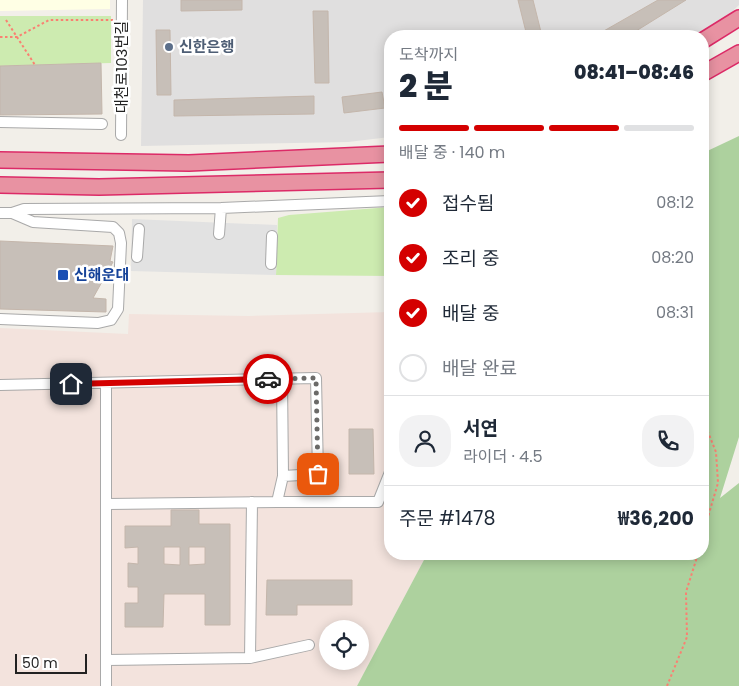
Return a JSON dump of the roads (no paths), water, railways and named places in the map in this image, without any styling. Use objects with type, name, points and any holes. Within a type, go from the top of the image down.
[{"type":"highway","points":[[709,37],[739,18]]},
{"type":"highway","points":[[709,70],[739,53]]},
{"type":"highway","points":[[0,160],[189,163],[384,154]]},
{"type":"highway","points":[[0,185],[108,186],[384,180]]},
{"type":"street","name":"대천로103번길","points":[[121,134],[122,0]]},
{"type":"street","points":[[0,122],[102,124]]},
{"type":"street","points":[[0,213],[12,213],[24,209],[221,208],[384,201]]},
{"type":"street","points":[[219,234],[221,208]]},
{"type":"street","points":[[0,320],[98,323],[111,320],[118,309],[121,243],[119,233],[113,227],[33,222],[12,213]]},
{"type":"street","points":[[138,257],[139,229]]},
{"type":"street","points":[[271,264],[272,236]]},
{"type":"street","points":[[0,385],[316,378],[318,474],[283,476]]},
{"type":"street","points":[[278,502],[283,476],[282,379]]},
{"type":"street","points":[[106,383],[108,504],[106,686]]},
{"type":"street","points":[[378,502],[384,487]]},
{"type":"street","points":[[108,504],[378,502],[384,496]]},
{"type":"street","points":[[250,658],[252,502]]},
{"type":"street","points":[[107,660],[250,658],[309,645]]},
{"type":"place","name":"신한은행","points":[[169,47]]},
{"type":"place","name":"신해운대","points":[[63,275]]}]
